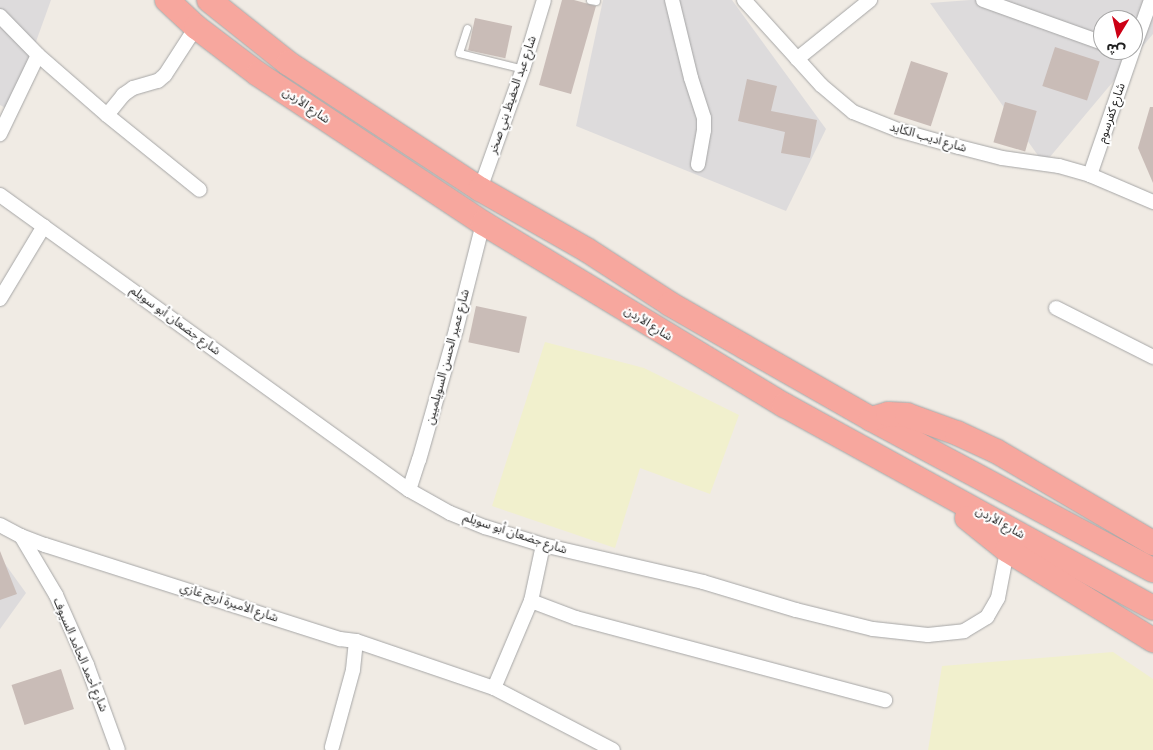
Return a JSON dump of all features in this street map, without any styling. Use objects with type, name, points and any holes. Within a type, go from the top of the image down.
[{"type":"highway","name":"شارع الأردن","points":[[167,0],[196,27],[306,107],[483,223],[776,400],[888,462],[968,518],[1153,608]]},
{"type":"highway","name":"شارع الأردن","points":[[209,0],[288,63],[480,189],[588,250],[670,304],[871,419],[1153,570]]},
{"type":"highway","points":[[871,419],[888,414],[907,415],[957,433],[996,451],[1153,543]]},
{"type":"highway","points":[[1008,539],[1153,640]]},
{"type":"street","name":"شارع عبد الحفيظ بني صخر","points":[[480,189],[523,69],[544,0]]},
{"type":"street","points":[[672,0],[691,78],[704,118],[704,130],[698,164]]},
{"type":"street","name":"شارع أديب الكايد","points":[[744,0],[797,59],[837,100],[853,112],[898,130],[1002,158],[1059,166],[1090,175],[1153,202]]},
{"type":"street","points":[[797,59],[870,0]]},
{"type":"street","points":[[983,0],[1093,39]]},
{"type":"street","name":"شارع كفرسوم","points":[[1143,19],[1151,0]]},
{"type":"street","points":[[0,16],[38,55],[107,115],[200,190]]},
{"type":"street","points":[[107,115],[123,95],[133,88],[158,81],[165,75],[196,27]]},
{"type":"street","points":[[0,134],[38,55]]},
{"type":"street","name":"شارع كفرسوم","points":[[1090,175],[1127,60]]},
{"type":"street","name":"شارع جضعان أبو سويلم","points":[[0,195],[409,490],[476,524],[543,546],[704,582],[796,610],[873,629],[928,635],[964,631],[987,617],[998,598],[1008,539]]},
{"type":"street","name":"شارع عمير الحسن السويلميين","points":[[409,490],[456,330],[483,223]]},
{"type":"street","points":[[0,299],[44,226]]},
{"type":"street","points":[[1056,308],[1153,357]]},
{"type":"street","name":"شارع الأميرة أريج غازي","points":[[0,525],[21,536],[340,639],[356,642],[494,688],[613,750]]},
{"type":"street","name":"شارع أحمد الحامد السيوف","points":[[21,536],[56,595],[87,665],[118,750]]},
{"type":"street","points":[[494,688],[531,601],[543,546]]},
{"type":"street","points":[[531,601],[576,618],[885,700]]},
{"type":"street","points":[[332,747],[353,670],[356,642]]},
{"type":"lane","points":[[467,28],[459,53],[523,69]]},
{"type":"shaded area","points":[[0,0],[51,0],[11,111],[0,105]]},
{"type":"shaded area","points":[[603,0],[732,0],[826,129],[786,211],[576,126]]},
{"type":"shaded area","points":[[970,0],[1153,0],[1153,34],[1143,46],[1143,10],[1093,10],[1093,60],[1131,60],[1044,164],[930,3]]},
{"type":"shaded area","points":[[0,557],[26,593],[0,629]]},
{"type":"green space","points":[[545,342],[644,368],[739,415],[710,494],[640,468],[615,548],[492,506]]},
{"type":"green space","points":[[1113,652],[1153,679],[1153,750],[928,750],[942,666]]},
{"type":"building","points":[[562,0],[574,0],[596,6],[571,94],[539,85]]},
{"type":"building","points":[[475,18],[512,26],[505,58],[468,50]]},
{"type":"building","points":[[1055,47],[1100,62],[1087,101],[1042,86]]},
{"type":"building","points":[[911,61],[948,73],[931,126],[894,114]]},
{"type":"building","points":[[747,79],[777,86],[771,111],[817,120],[810,158],[781,153],[785,132],[738,121]]},
{"type":"building","points":[[1005,102],[1037,111],[1025,151],[993,142]]},
{"type":"building","points":[[1150,107],[1153,107],[1153,183],[1138,148]]},
{"type":"building","points":[[476,306],[527,317],[519,353],[468,342]]},
{"type":"building","points":[[0,551],[17,594],[0,600]]},
{"type":"building","points":[[61,669],[74,709],[25,725],[12,685]]}]
